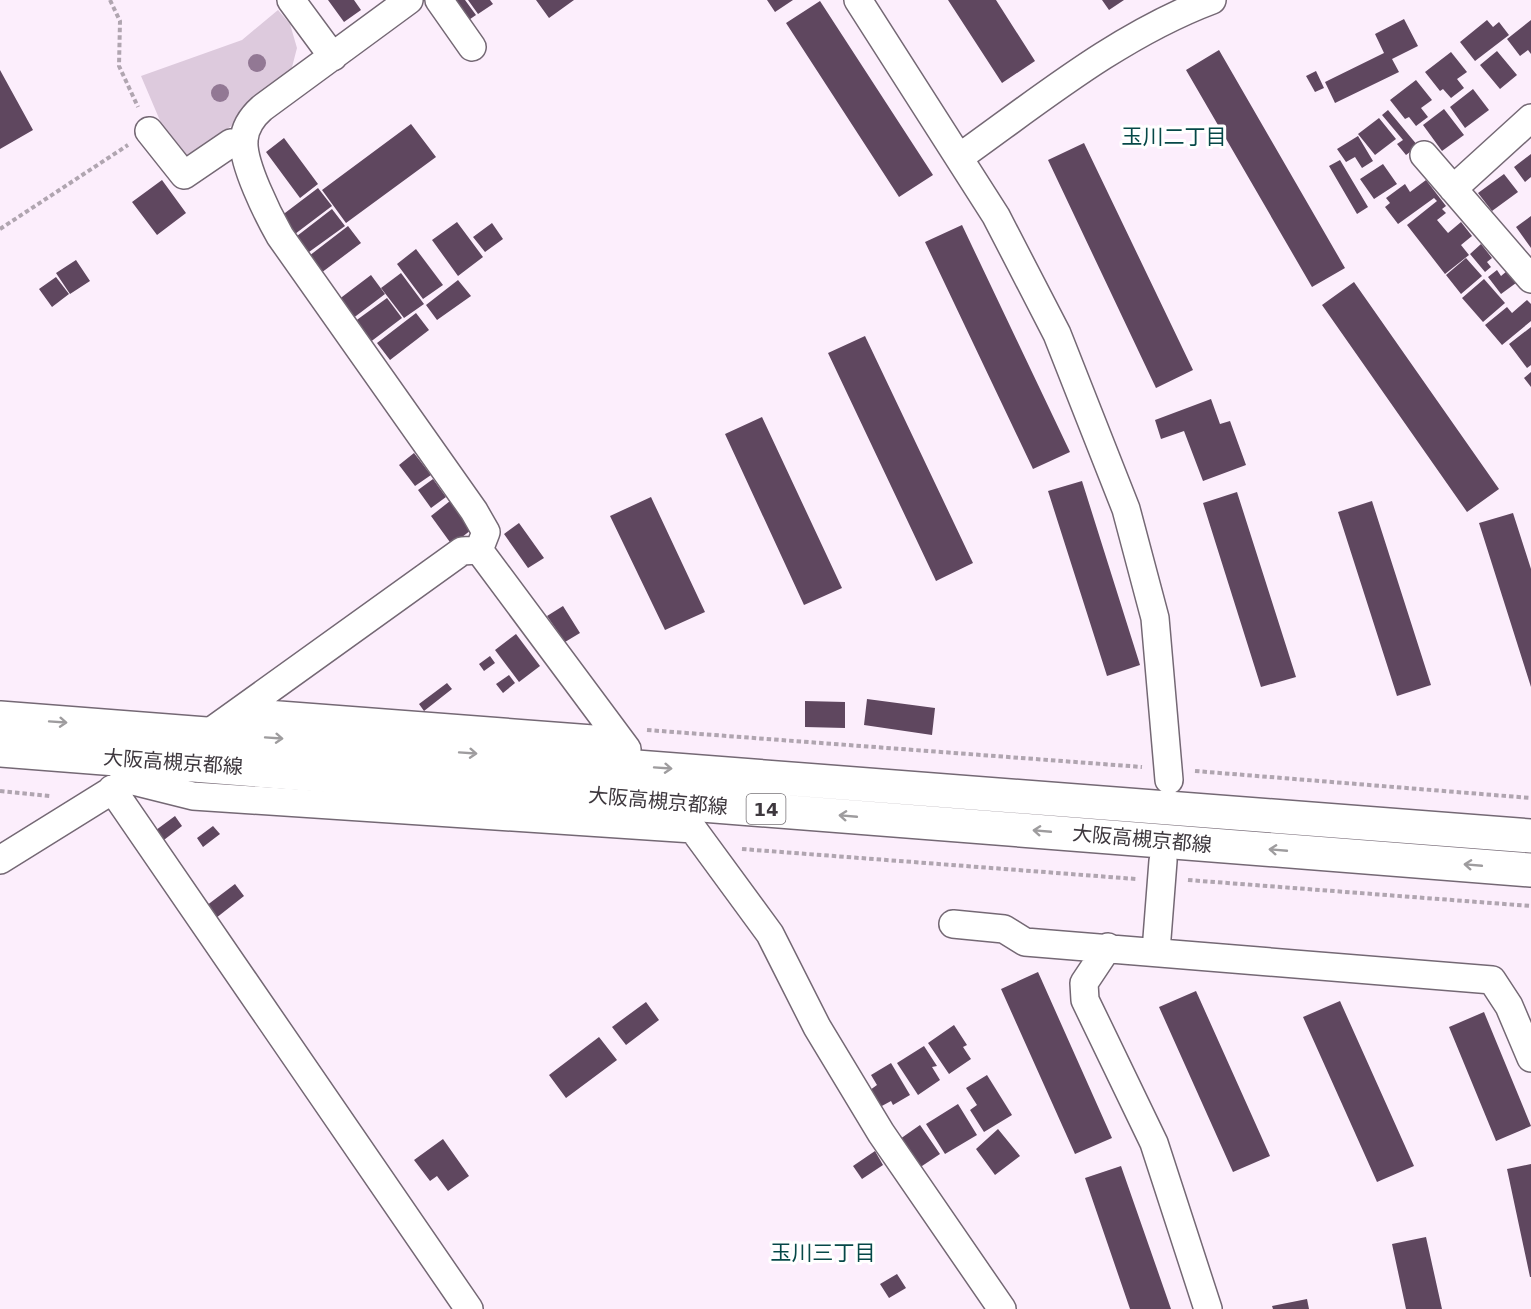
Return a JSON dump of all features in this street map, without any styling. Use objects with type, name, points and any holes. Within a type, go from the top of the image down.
[{"type":"main road","name":"大阪高槻京都線","points":[[0,718],[1531,836]]},
{"type":"main road","name":"大阪高槻京都線","points":[[0,750],[1531,870]]},
{"type":"street","points":[[291,0],[333,57]]},
{"type":"street","points":[[409,0],[255,115],[245,132],[244,142],[258,191],[280,236],[474,511],[486,532],[479,550]]},
{"type":"street","points":[[439,0],[472,47]]},
{"type":"street","points":[[858,0],[960,156],[996,216],[1057,334],[1126,509],[1155,618],[1169,775]]},
{"type":"street","points":[[960,156],[1090,65],[1167,18],[1212,0]]},
{"type":"street","points":[[1453,189],[1531,118]]},
{"type":"street","points":[[149,131],[184,175],[231,143],[244,142]]},
{"type":"street","points":[[1424,155],[1531,279]]},
{"type":"street","points":[[0,860],[209,733],[340,636],[462,551],[479,550]]},
{"type":"street","points":[[479,550],[493,565],[625,747]]},
{"type":"street","points":[[240,711],[625,747]]},
{"type":"street","points":[[121,785],[469,1309]]},
{"type":"street","points":[[121,785],[193,796],[693,830],[770,934],[817,1028],[881,1132],[1002,1309]]},
{"type":"street","points":[[1156,951],[1163,870]]},
{"type":"street","points":[[952,924],[1004,929],[1025,942],[1492,980],[1509,1006],[1531,1058]]},
{"type":"street","points":[[1108,947],[1084,982],[1085,1000],[1154,1143],[1208,1309]]},
{"type":"path","points":[[0,230],[149,131],[119,66],[120,21],[110,0]]},
{"type":"path","points":[[625,747],[639,730],[1169,775],[1531,798]]},
{"type":"path","points":[[1163,870],[1531,906]]},
{"type":"shaded area","points":[[278,10],[290,24],[297,48],[291,71],[234,124],[184,161],[161,123],[141,76],[242,40]]},
{"type":"building","points":[[328,0],[354,0],[361,10],[344,22]]},
{"type":"building","points":[[446,0],[465,0],[476,15],[463,24]]},
{"type":"building","points":[[468,0],[490,0],[493,4],[478,14]]},
{"type":"building","points":[[536,0],[574,0],[549,18]]},
{"type":"building","points":[[767,0],[793,0],[775,12]]},
{"type":"building","points":[[948,0],[996,0],[1035,61],[1002,83]]},
{"type":"building","points":[[1102,0],[1124,0],[1109,10]]},
{"type":"building","points":[[820,1],[933,175],[899,197],[786,23]]},
{"type":"building","points":[[1404,19],[1418,46],[1392,59],[1399,72],[1335,103],[1325,82],[1384,53],[1375,34]]},
{"type":"building","points":[[1487,20],[1493,27],[1499,22],[1509,35],[1475,61],[1460,42]]},
{"type":"building","points":[[1531,20],[1531,54],[1528,50],[1520,56],[1507,39]]},
{"type":"building","points":[[1219,50],[1345,268],[1312,287],[1186,70]]},
{"type":"building","points":[[1497,51],[1517,75],[1500,89],[1480,65]]},
{"type":"building","points":[[1451,52],[1467,72],[1457,79],[1464,88],[1451,98],[1443,89],[1440,91],[1425,72]]},
{"type":"building","points":[[0,70],[33,130],[0,149]]},
{"type":"building","points":[[1316,71],[1324,88],[1315,92],[1306,76]]},
{"type":"building","points":[[1416,80],[1432,100],[1421,108],[1428,117],[1416,126],[1409,117],[1405,119],[1390,100]]},
{"type":"building","points":[[1473,89],[1489,110],[1465,128],[1450,107]]},
{"type":"building","points":[[1444,109],[1464,135],[1442,151],[1423,125]]},
{"type":"building","points":[[1388,110],[1418,146],[1406,155],[1397,144],[1403,140],[1382,115]]},
{"type":"building","points":[[1379,118],[1396,139],[1375,155],[1358,134]]},
{"type":"building","points":[[411,124],[436,157],[346,223],[322,190]]},
{"type":"building","points":[[1358,136],[1373,161],[1362,168],[1355,157],[1346,162],[1337,149]]},
{"type":"building","points":[[284,138],[318,184],[300,198],[266,152]]},
{"type":"building","points":[[1084,143],[1193,370],[1156,388],[1048,160]]},
{"type":"building","points":[[1531,154],[1531,177],[1525,182],[1514,167]]},
{"type":"building","points":[[1340,160],[1368,207],[1357,214],[1329,166]]},
{"type":"building","points":[[1383,164],[1397,184],[1374,199],[1360,179]]},
{"type":"building","points":[[1504,174],[1518,192],[1492,211],[1478,193]]},
{"type":"building","points":[[162,180],[186,213],[157,235],[132,202]]},
{"type":"building","points":[[1426,180],[1446,206],[1442,209],[1446,213],[1437,220],[1448,233],[1461,222],[1472,236],[1461,245],[1469,255],[1445,274],[1407,225],[1437,201],[1434,198],[1398,224],[1385,207],[1390,203],[1386,198],[1405,184],[1410,192]]},
{"type":"building","points":[[318,188],[332,206],[295,234],[281,216]]},
{"type":"building","points":[[332,209],[345,226],[309,252],[297,236]]},
{"type":"building","points":[[1531,216],[1531,248],[1516,227]]},
{"type":"building","points":[[457,222],[483,257],[458,276],[432,240]]},
{"type":"building","points":[[492,223],[503,239],[485,252],[473,237]]},
{"type":"building","points":[[962,225],[1070,452],[1033,469],[925,242]]},
{"type":"building","points":[[348,226],[361,243],[321,273],[309,256]]},
{"type":"building","points":[[1481,244],[1492,258],[1487,262],[1491,267],[1485,272],[1470,254]]},
{"type":"building","points":[[416,249],[443,285],[423,299],[397,264]]},
{"type":"building","points":[[1466,258],[1482,276],[1461,294],[1446,275]]},
{"type":"building","points":[[76,260],[90,281],[70,294],[56,273]]},
{"type":"building","points":[[1497,270],[1501,276],[1507,271],[1516,283],[1501,294],[1488,277]]},
{"type":"building","points":[[401,273],[424,304],[404,318],[381,288]]},
{"type":"building","points":[[371,275],[385,294],[352,319],[338,300]]},
{"type":"building","points":[[56,277],[69,294],[52,307],[39,289]]},
{"type":"building","points":[[1484,279],[1505,303],[1483,322],[1462,298]]},
{"type":"building","points":[[458,280],[471,296],[437,320],[426,305]]},
{"type":"building","points":[[1354,282],[1499,489],[1467,512],[1322,305]]},
{"type":"building","points":[[387,298],[402,318],[369,343],[354,322]]},
{"type":"building","points":[[1527,300],[1531,304],[1531,321],[1502,345],[1485,325],[1507,307],[1512,313]]},
{"type":"building","points":[[416,313],[429,330],[390,360],[377,343]]},
{"type":"building","points":[[1531,327],[1531,365],[1527,368],[1509,344]]},
{"type":"building","points":[[865,336],[973,563],[936,581],[828,353]]},
{"type":"building","points":[[1531,372],[1531,387],[1524,378]]},
{"type":"building","points":[[1211,399],[1220,424],[1230,421],[1246,465],[1203,481],[1184,431],[1161,439],[1155,420]]},
{"type":"building","points":[[762,417],[842,588],[804,605],[725,434]]},
{"type":"building","points":[[414,453],[431,475],[415,486],[399,465]]},
{"type":"building","points":[[433,479],[446,497],[431,508],[418,490]]},
{"type":"building","points":[[1082,481],[1140,665],[1107,676],[1048,491]]},
{"type":"building","points":[[1237,492],[1296,677],[1261,687],[1203,503]]},
{"type":"building","points":[[651,497],[705,612],[665,630],[610,516]]},
{"type":"building","points":[[450,501],[471,530],[452,545],[431,516]]},
{"type":"building","points":[[1372,501],[1431,685],[1397,696],[1338,512]]},
{"type":"building","points":[[1513,513],[1531,569],[1531,687],[1479,523]]},
{"type":"building","points":[[519,523],[544,558],[528,568],[504,534]]},
{"type":"building","points":[[563,606],[580,633],[565,642],[547,616]]},
{"type":"building","points":[[516,634],[540,666],[519,682],[495,650]]},
{"type":"building","points":[[490,656],[495,663],[484,671],[479,664]]},
{"type":"building","points":[[509,675],[515,683],[503,693],[496,684]]},
{"type":"building","points":[[447,683],[452,689],[424,711],[419,704]]},
{"type":"building","points":[[867,699],[935,708],[932,735],[864,725]]},
{"type":"building","points":[[805,701],[845,702],[845,728],[805,727]]},
{"type":"building","points":[[175,816],[182,826],[160,843],[152,833]]},
{"type":"building","points":[[213,826],[220,834],[203,847],[197,838]]},
{"type":"building","points":[[235,884],[244,896],[211,922],[202,909]]},
{"type":"building","points":[[1038,972],[1112,1138],[1075,1154],[1001,989]]},
{"type":"building","points":[[1196,991],[1270,1156],[1233,1172],[1159,1007]]},
{"type":"building","points":[[1340,1001],[1414,1166],[1377,1182],[1303,1017]]},
{"type":"building","points":[[646,1002],[659,1020],[626,1045],[612,1027]]},
{"type":"building","points":[[1484,1012],[1531,1126],[1496,1141],[1449,1027]]},
{"type":"building","points":[[954,1025],[967,1045],[963,1047],[971,1059],[949,1074],[928,1043]]},
{"type":"building","points":[[599,1037],[617,1060],[566,1098],[549,1075]]},
{"type":"building","points":[[924,1046],[937,1066],[932,1067],[940,1080],[918,1095],[897,1063]]},
{"type":"building","points":[[891,1063],[910,1095],[893,1105],[891,1101],[880,1107],[870,1090],[877,1085],[871,1075]]},
{"type":"building","points":[[987,1075],[1012,1115],[984,1132],[970,1110],[977,1105],[966,1088]]},
{"type":"building","points":[[958,1104],[977,1135],[945,1154],[926,1124]]},
{"type":"building","points":[[920,1125],[940,1154],[919,1168],[900,1139]]},
{"type":"building","points":[[998,1129],[1020,1156],[995,1175],[976,1149]]},
{"type":"building","points":[[443,1139],[469,1176],[448,1191],[437,1176],[430,1181],[414,1160]]},
{"type":"building","points":[[875,1151],[883,1165],[862,1179],[853,1166]]},
{"type":"building","points":[[1531,1164],[1531,1277],[1530,1277],[1507,1169]]},
{"type":"building","points":[[1121,1166],[1171,1309],[1130,1309],[1085,1178]]},
{"type":"building","points":[[1426,1237],[1442,1309],[1406,1309],[1392,1244]]},
{"type":"building","points":[[897,1274],[906,1288],[889,1298],[880,1284]]},
{"type":"building","points":[[1307,1299],[1309,1309],[1273,1309],[1272,1306]]},
{"type":"district","name":"玉川二丁目","points":[[1174,137]]},
{"type":"district","name":"玉川三丁目","points":[[823,1253]]}]
